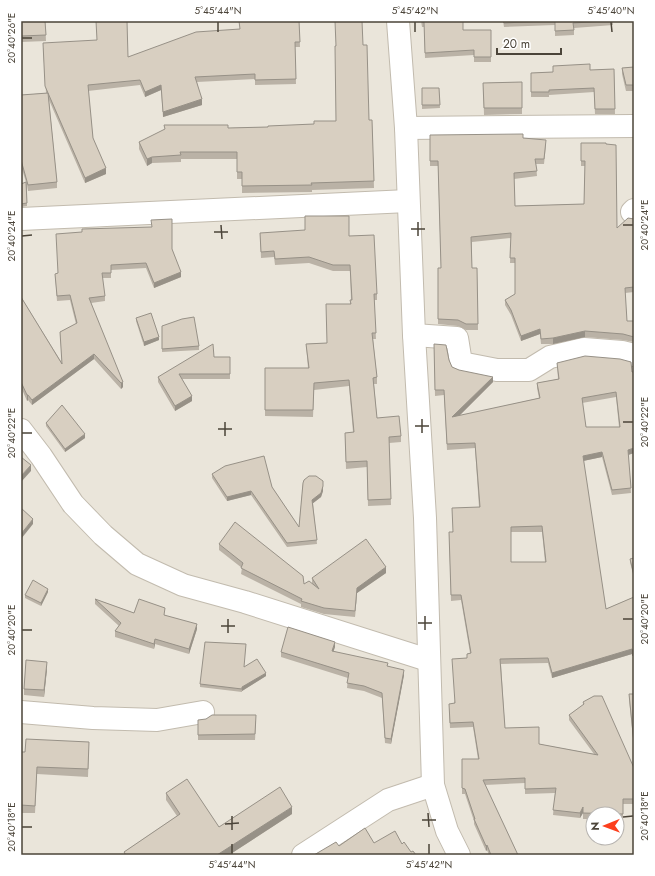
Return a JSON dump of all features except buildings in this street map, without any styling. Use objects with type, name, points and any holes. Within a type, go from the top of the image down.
[{"type":"street","points":[[398,21],[406,128],[414,335],[425,518],[428,660],[433,785],[447,831],[459,855]]},
{"type":"street","points":[[406,128],[634,126]]},
{"type":"street","points":[[21,219],[408,201]]},
{"type":"street","points":[[414,335],[456,338],[461,362],[498,370],[529,370],[550,357],[584,349],[622,352],[634,355]]},
{"type":"street","points":[[21,430],[41,456],[73,504],[103,535],[137,564],[183,585],[245,602],[428,660]]},
{"type":"street","points":[[21,712],[93,718],[157,720],[203,712]]},
{"type":"street","points":[[303,855],[388,800],[433,785]]},
{"type":"shaded area","points":[[21,21],[634,21],[634,855],[21,855]]}]
